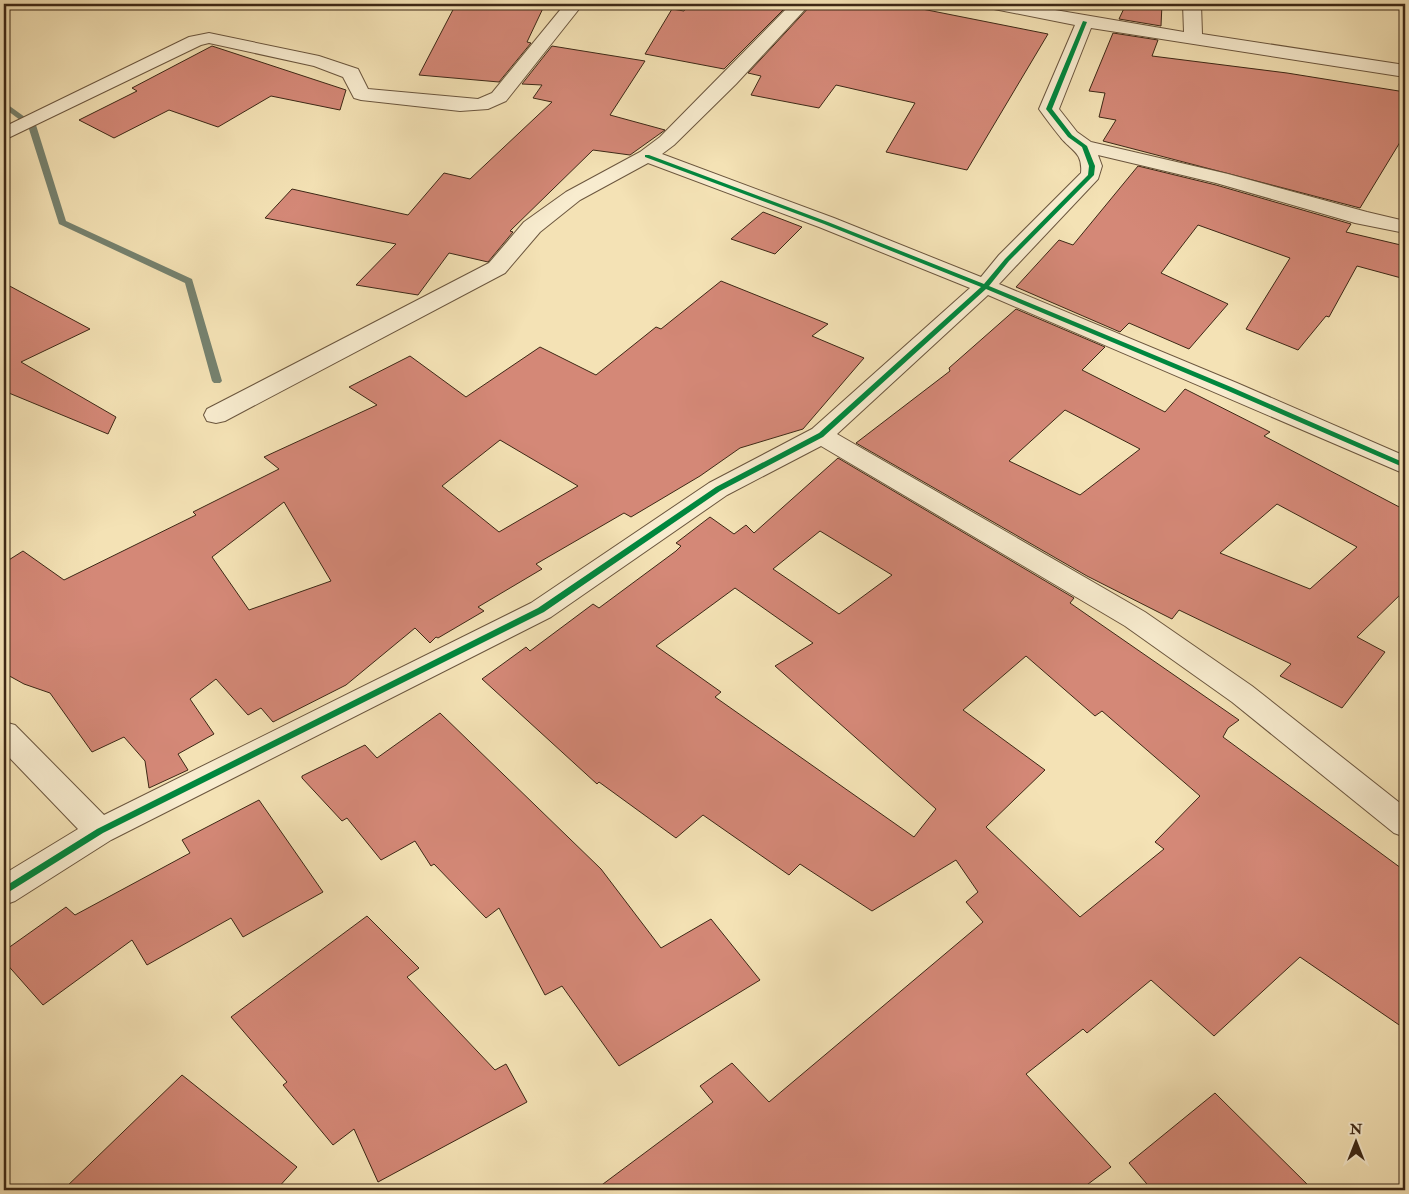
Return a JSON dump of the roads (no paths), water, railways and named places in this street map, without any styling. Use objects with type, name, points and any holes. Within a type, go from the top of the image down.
[{"type":"street","points":[[9,132],[195,41],[209,38],[319,62],[351,73],[361,94],[460,105],[481,105],[499,97],[574,4]]},
{"type":"street","points":[[216,415],[497,268],[532,227],[573,196],[647,156],[667,141],[729,80],[801,4]]},
{"type":"street","points":[[994,4],[1084,22],[1405,72]]},
{"type":"street","points":[[1192,4],[1193,39]]},
{"type":"street","points":[[1084,22],[1049,109],[1064,131],[1084,146],[1221,178],[1363,218],[1405,227]]},
{"type":"street","points":[[4,891],[100,831],[540,610],[718,489],[821,435],[986,285],[1007,260],[1087,182],[1091,175],[1092,166],[1084,146]]},
{"type":"street","points":[[647,156],[746,191],[986,285],[1315,424],[1405,466]]},
{"type":"street","points":[[821,435],[1135,619],[1242,694],[1405,824]]},
{"type":"street","points":[[4,733],[100,831]]},
{"type":"waterway","points":[[4,104],[32,125],[62,222],[189,281],[217,381]]}]
